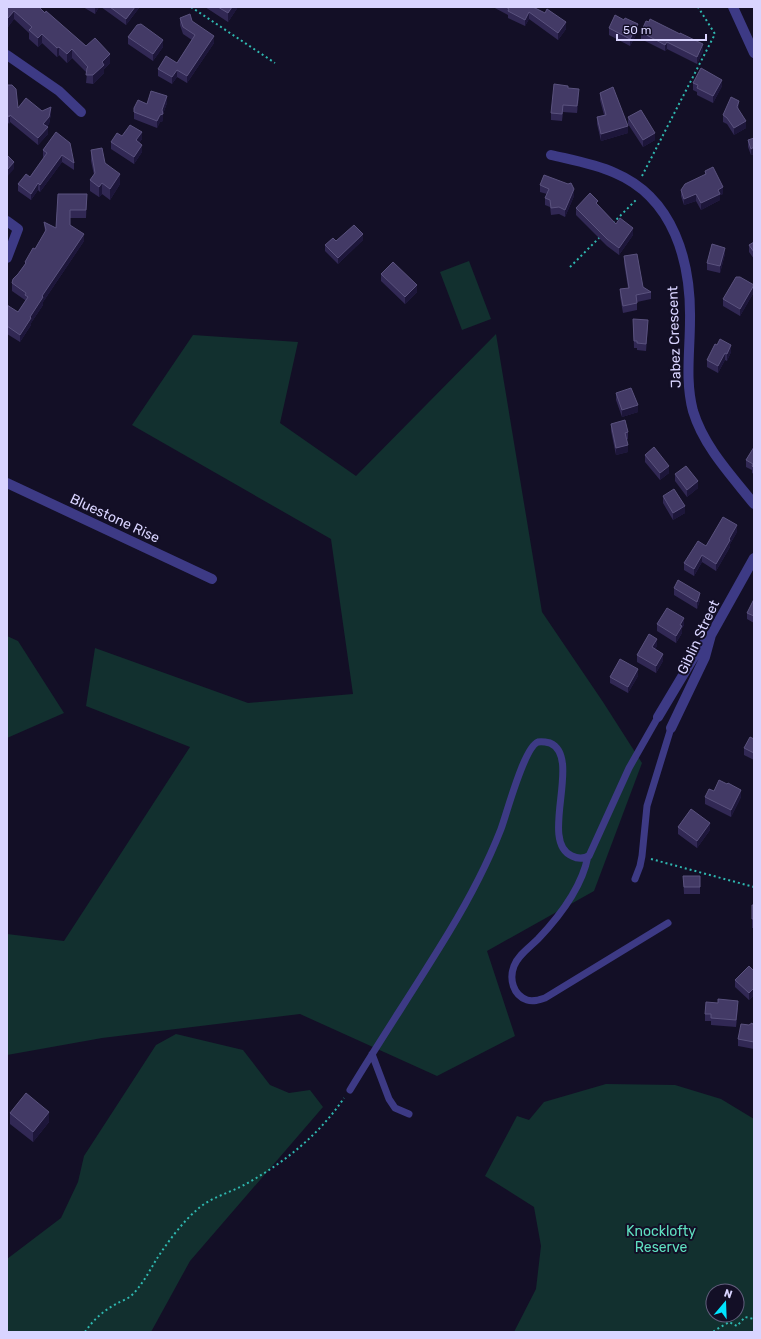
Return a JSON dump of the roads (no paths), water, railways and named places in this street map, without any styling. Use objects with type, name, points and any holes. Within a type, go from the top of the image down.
[{"type":"street","points":[[733,7],[754,53]]},
{"type":"street","points":[[7,54],[59,91],[81,112]]},
{"type":"street","name":"Jabez Crescent","points":[[551,155],[616,173],[641,189],[660,208],[670,223],[684,262],[690,311],[688,371],[694,411],[709,447],[754,504]]},
{"type":"street","points":[[7,221],[18,229],[7,258]]},
{"type":"street","name":"Bluestone Rise","points":[[7,483],[212,579]]},
{"type":"street","name":"Giblin Street","points":[[671,728],[705,657],[712,635],[754,558]]},
{"type":"street","points":[[658,717],[698,650],[712,635]]},
{"type":"lane","points":[[658,717],[629,768],[588,856],[586,866],[575,891],[562,912],[514,965],[512,976],[513,987],[518,994],[526,1000],[536,1001],[545,998],[668,923]]},
{"type":"lane","points":[[634,879],[640,866],[642,856],[647,806],[671,728]]},
{"type":"lane","points":[[350,1090],[413,991],[479,879],[489,859],[526,754],[532,746],[538,742],[551,744],[558,749],[561,756],[562,766],[558,833],[560,846],[565,853],[579,859],[588,856]]},
{"type":"lane","points":[[372,1054],[389,1099],[395,1108],[409,1114]]},
{"type":"park label","name":"Knocklofty Reserve","points":[[661,1240]]}]
